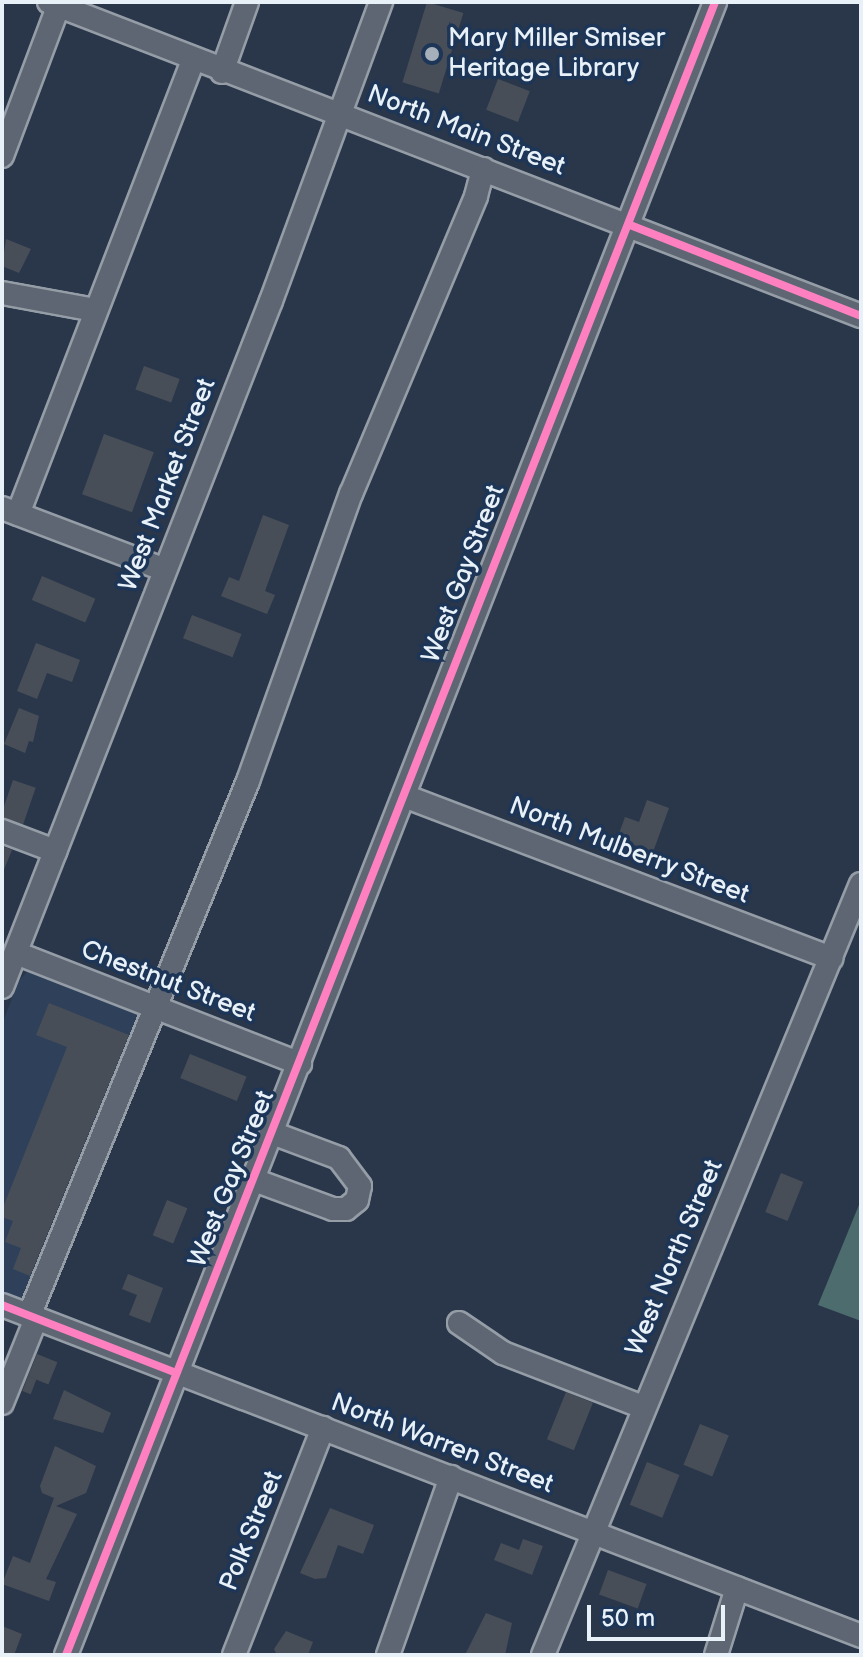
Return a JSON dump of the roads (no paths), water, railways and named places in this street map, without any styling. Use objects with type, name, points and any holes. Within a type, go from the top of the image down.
[{"type":"street","points":[[222,72],[247,2]]},
{"type":"street","name":"West Market Street","points":[[2,987],[342,113],[381,2]]},
{"type":"street","name":"West Gay Street","points":[[66,1655],[407,797],[715,2]]},
{"type":"street","points":[[2,156],[56,3]]},
{"type":"street","name":"North Main Street","points":[[56,3],[193,61],[342,113],[861,316]]},
{"type":"street","points":[[165,570],[10,511],[95,310],[193,61]]},
{"type":"street","points":[[2,1403],[33,1317],[290,673],[351,494],[476,196],[483,169]]},
{"type":"street","points":[[2,293],[95,310]]},
{"type":"street","name":"North Mulberry Street","points":[[407,797],[831,958]]},
{"type":"street","points":[[2,831],[55,851]]},
{"type":"street","name":"West North Street","points":[[543,1655],[591,1532],[831,958],[856,912],[861,884]]},
{"type":"street","name":"Chestnut Street","points":[[16,953],[300,1064]]},
{"type":"street","points":[[254,1180],[333,1209],[346,1209],[357,1200],[360,1186],[339,1158],[272,1133]]},
{"type":"street","name":"North Warren Street","points":[[2,1305],[861,1636]]},
{"type":"street","points":[[459,1323],[503,1353],[643,1407]]},
{"type":"street","name":"Polk Street","points":[[234,1655],[323,1428]]},
{"type":"street","points":[[388,1655],[451,1477]]},
{"type":"street","points":[[716,1655],[737,1588]]},
{"type":"place","name":"Mary Miller Smiser Heritage Library","points":[[432,54]]}]
